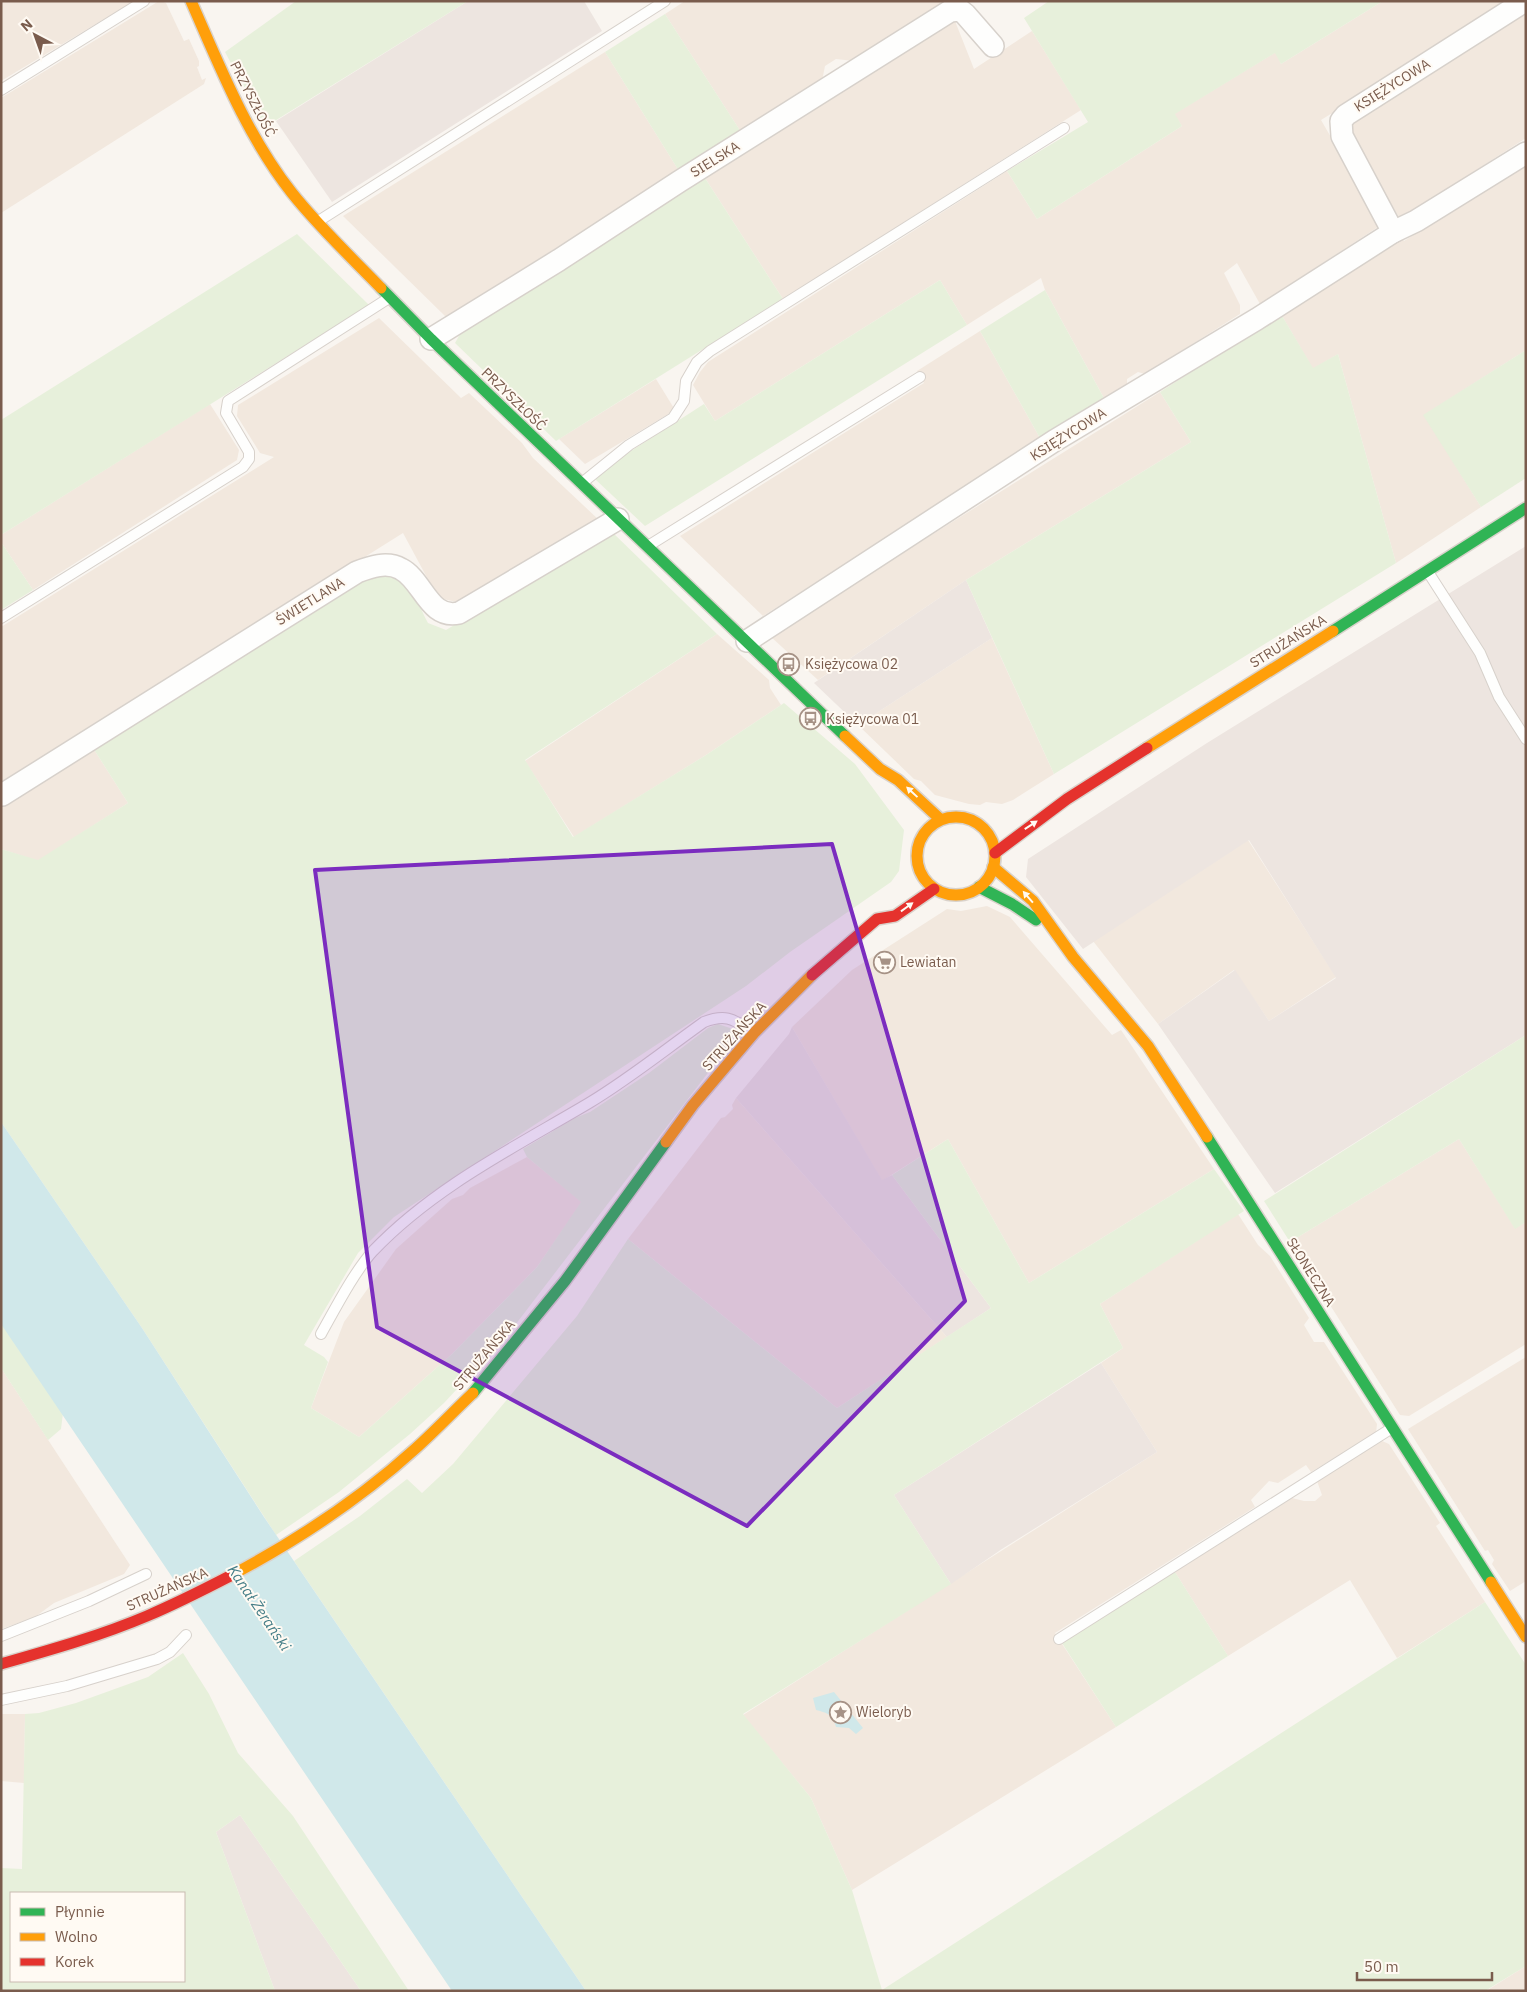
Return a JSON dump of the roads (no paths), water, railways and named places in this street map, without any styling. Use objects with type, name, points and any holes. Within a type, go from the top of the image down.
[{"type":"main road","name":"PRZYSZŁOŚĆ","points":[[191,1],[236,101],[265,154],[291,192],[316,222],[431,340],[746,642],[880,769],[898,780],[940,819]]},
{"type":"main road","name":"STRUŻAŃSKA","points":[[995,853],[1067,799],[1526,508]]},
{"type":"main road","name":"PRZYSZŁOŚĆ","points":[[880,769],[888,788]]},
{"type":"main road","name":"STRUŻAŃSKA","points":[[1031,810],[1067,799]]},
{"type":"main road","points":[[952,816],[963,817],[983,827],[990,836],[995,853],[993,867],[987,879],[979,887],[968,893],[944,894],[934,889],[924,880],[920,871],[917,852],[920,831],[940,819],[952,816]]},
{"type":"main road","points":[[983,827],[996,825]]},
{"type":"main road","name":"SŁONECZNA","points":[[993,867],[1024,891],[1055,934],[1148,1046],[1526,1637]]},
{"type":"main road","points":[[910,882],[920,871]]},
{"type":"main road","name":"SŁONECZNA","points":[[979,887],[1012,904],[1055,934]]},
{"type":"main road","name":"STRUŻAŃSKA","points":[[877,919],[894,916],[934,889]]},
{"type":"main road","name":"STRUŻAŃSKA","points":[[1,1664],[72,1643],[146,1617],[230,1577],[311,1529],[363,1492],[400,1461],[474,1392],[565,1281],[693,1105],[755,1032],[813,974],[877,919],[883,906]]},
{"type":"street","name":"KSIĘŻYCOWA","points":[[1394,232],[1342,136],[1341,121],[1346,115],[1526,1]]},
{"type":"street","name":"SIELSKA","points":[[431,340],[950,11],[960,10],[965,14],[992,46]]},
{"type":"street","name":"KSIĘŻYCOWA","points":[[746,642],[1054,441],[1257,319],[1394,232],[1416,221],[1526,153]]},
{"type":"street","name":"ŚWIETLANA","points":[[2,795],[356,572],[380,565],[403,570],[437,609],[450,615],[459,613],[618,519]]},
{"type":"lane","points":[[1,90],[144,1]]},
{"type":"lane","points":[[316,222],[665,1]]},
{"type":"lane","points":[[581,483],[628,445],[674,418],[684,401],[686,381],[697,362],[710,351],[1064,128]]},
{"type":"lane","points":[[1,618],[243,467],[249,459],[249,452],[226,413],[228,401],[389,297]]},
{"type":"lane","points":[[648,546],[920,377]]},
{"type":"lane","points":[[1426,570],[1475,646],[1499,697],[1526,739]]},
{"type":"lane","points":[[320,1334],[347,1288],[373,1252],[420,1209],[475,1170],[591,1101],[704,1022],[715,1017],[729,1017],[755,1032]]},
{"type":"lane","points":[[1059,1639],[1393,1428]]},
{"type":"lane","points":[[1,1636],[89,1601],[146,1574]]},
{"type":"lane","points":[[1,1700],[67,1686],[157,1659],[170,1652],[186,1635]]},
{"type":"water","name":"Kanał Żerański","points":[[1,1122],[142,1328],[264,1517],[586,1991],[452,1991],[1,1324]]},
{"type":"water","points":[[834,1692],[863,1728],[856,1734],[849,1728],[836,1727],[829,1715],[816,1710],[813,1698]]},
{"type":"place","name":"Księżycowa 02","points":[[789,664]]},
{"type":"place","name":"Księżycowa 01","points":[[810,719]]},
{"type":"place","name":"Lewiatan","points":[[884,962]]},
{"type":"place","name":"Wieloryb","points":[[840,1712]]}]
